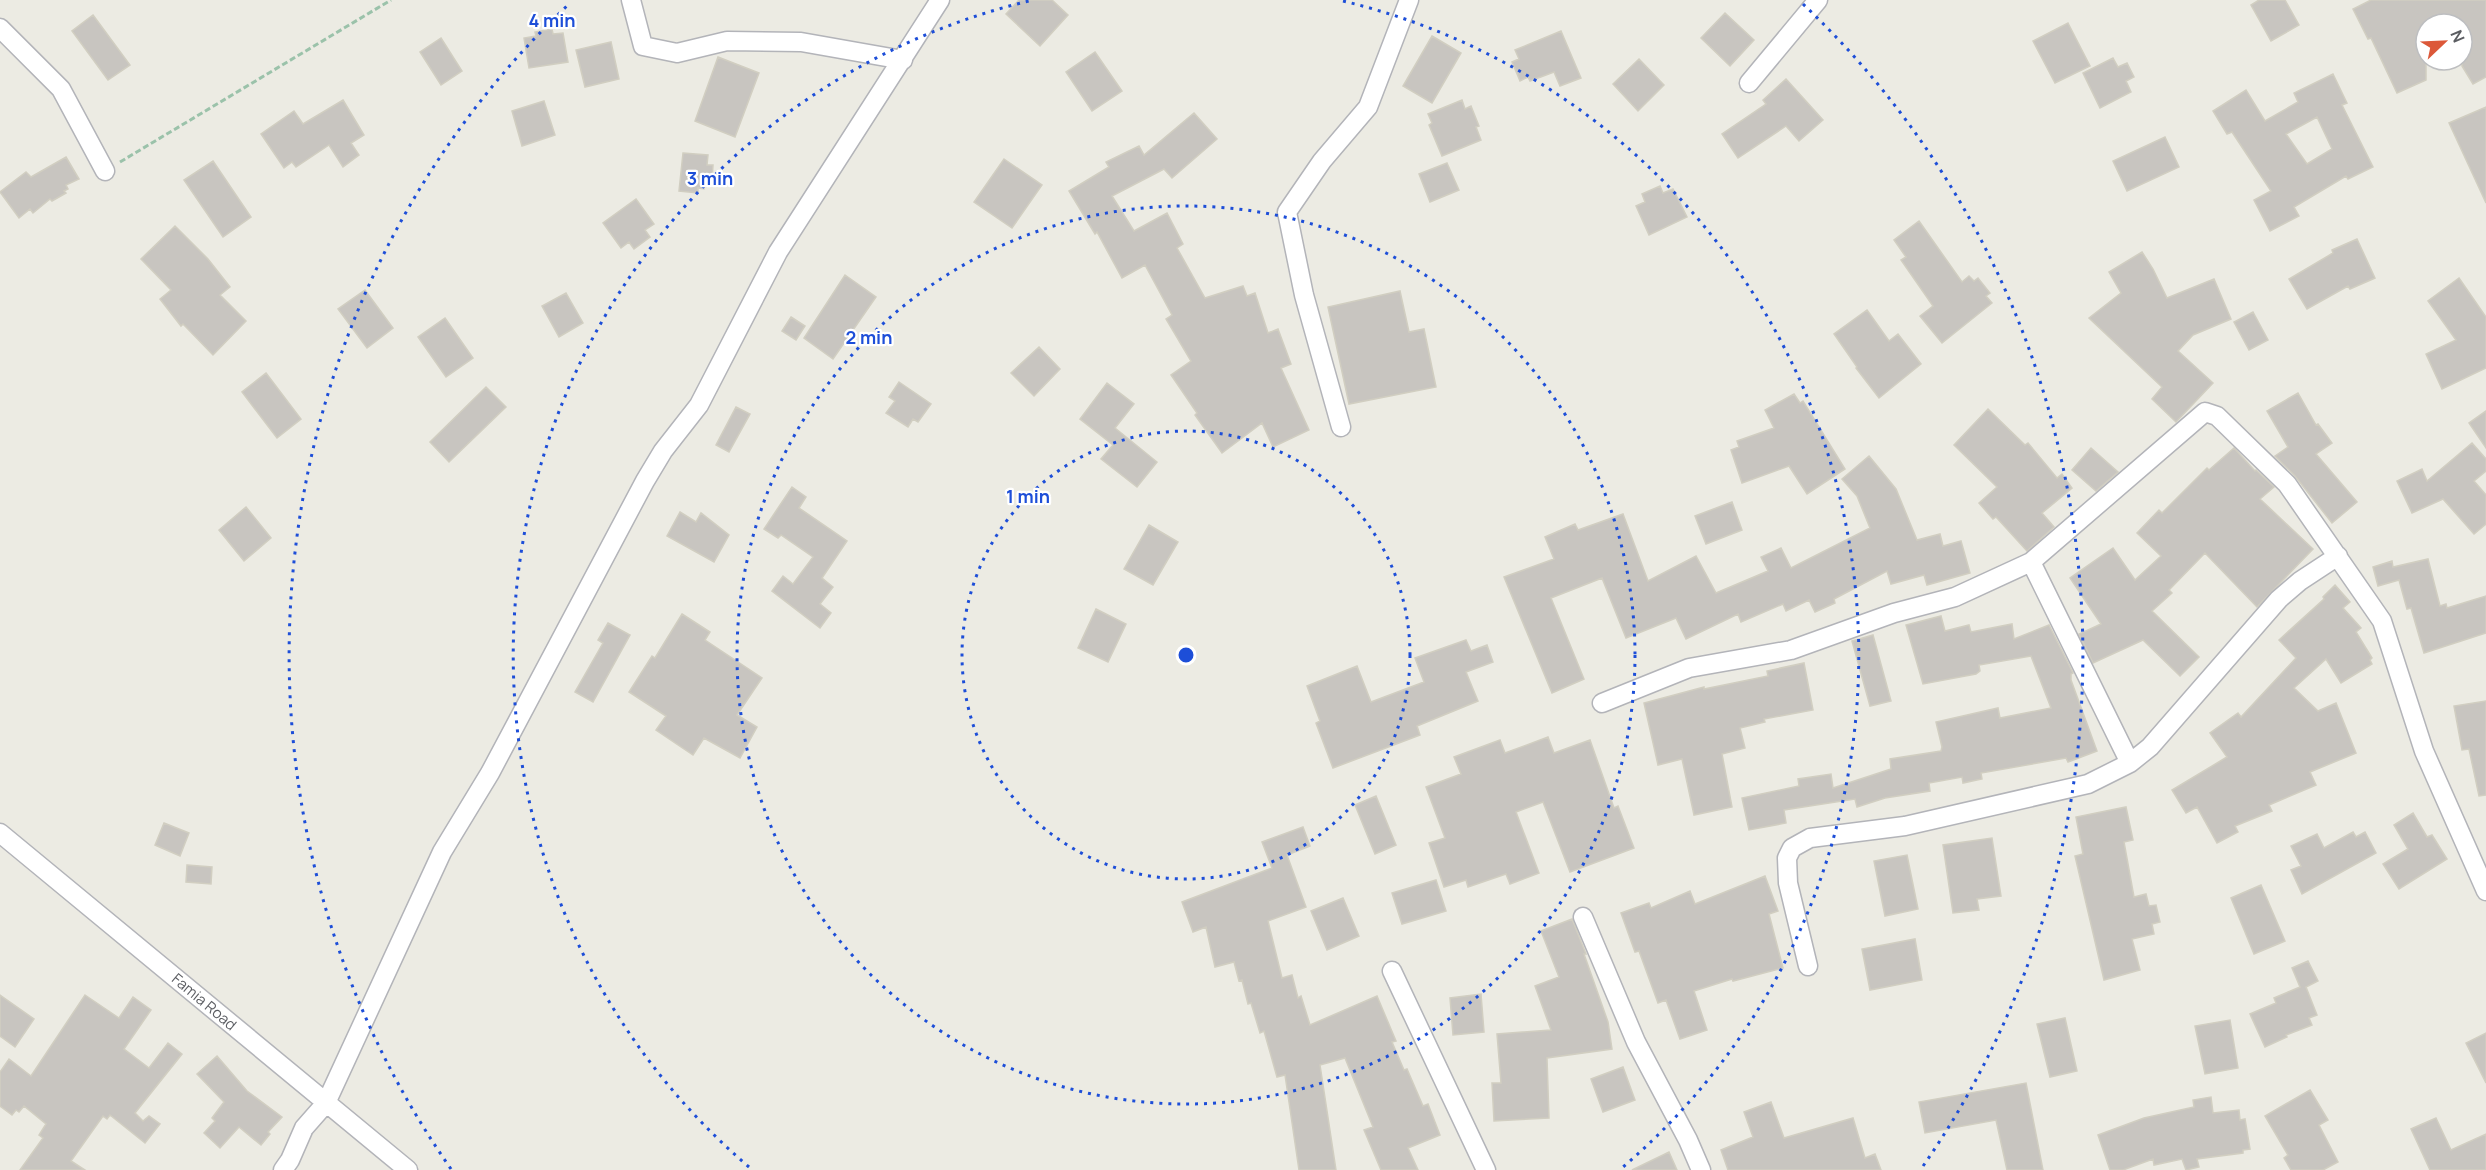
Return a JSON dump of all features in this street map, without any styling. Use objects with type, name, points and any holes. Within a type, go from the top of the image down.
[{"type":"street","points":[[631,0],[643,46],[677,53],[728,41],[801,42],[903,60]]},
{"type":"street","points":[[283,1170],[304,1128],[326,1103],[442,852],[490,774],[645,481],[663,451],[699,405],[778,252],[940,0]]},
{"type":"street","points":[[1341,427],[1304,295],[1287,212],[1322,161],[1368,107],[1409,0]]},
{"type":"street","points":[[1749,83],[1818,0]]},
{"type":"street","points":[[0,28],[61,89],[105,171]]},
{"type":"street","points":[[1602,703],[1689,668],[1791,650],[1894,614],[1955,597],[2031,562],[2205,412],[2217,416],[2288,484],[2382,621],[2424,751],[2486,891]]},
{"type":"street","points":[[1808,966],[1788,883],[1787,858],[1792,848],[1810,838],[1905,826],[2088,784],[2130,763],[2150,747],[2279,599],[2300,581],[2338,556]]},
{"type":"street","points":[[2031,562],[2130,763]]},
{"type":"street","name":"Famia Road","points":[[0,833],[408,1170]]},
{"type":"street","points":[[1583,917],[1636,1042],[1688,1140],[1701,1170]]},
{"type":"street","points":[[1392,971],[1486,1170]]},
{"type":"path","points":[[105,171],[391,0]]},
{"type":"building","points":[[1019,0],[1052,0],[1068,15],[1040,46],[1006,14]]},
{"type":"building","points":[[2259,0],[2285,0],[2299,25],[2271,41],[2251,5]]},
{"type":"building","points":[[2371,0],[2486,0],[2486,77],[2473,84],[2466,72],[2474,72],[2474,12],[2414,12],[2414,72],[2426,72],[2426,80],[2397,93],[2371,38],[2368,39],[2353,9]]},
{"type":"building","points":[[1725,13],[1754,40],[1730,66],[1701,38]]},
{"type":"building","points":[[93,15],[130,65],[108,80],[72,31]]},
{"type":"building","points":[[2068,23],[2090,66],[2055,83],[2033,41]]},
{"type":"building","points":[[552,29],[553,34],[563,33],[568,62],[529,68],[524,38],[536,36],[535,32]]},
{"type":"building","points":[[1561,31],[1581,78],[1560,86],[1554,72],[1530,81],[1528,77],[1520,81],[1512,62],[1519,59],[1515,50]]},
{"type":"building","points":[[1432,36],[1461,53],[1432,103],[1403,86]]},
{"type":"building","points":[[441,38],[462,71],[441,85],[420,52]]},
{"type":"building","points":[[611,42],[619,79],[585,87],[576,50]]},
{"type":"building","points":[[1095,52],[1122,91],[1092,111],[1066,72]]},
{"type":"building","points":[[718,57],[759,73],[735,137],[695,121]]},
{"type":"building","points":[[2113,58],[2118,67],[2127,63],[2134,77],[2126,81],[2131,92],[2100,108],[2083,73]]},
{"type":"building","points":[[1639,59],[1664,85],[1638,111],[1613,84]]},
{"type":"building","points":[[2333,74],[2347,103],[2342,105],[2373,167],[2348,179],[2346,176],[2294,207],[2299,216],[2270,231],[2254,200],[2271,191],[2232,132],[2227,134],[2213,111],[2246,90],[2265,121],[2298,102],[2294,93]],"holes":[[[2317,117],[2332,149],[2307,164],[2286,134]]]},
{"type":"building","points":[[1786,79],[1823,120],[1799,141],[1786,126],[1738,158],[1722,134],[1766,104],[1763,100]]},
{"type":"building","points":[[343,100],[364,135],[351,143],[359,155],[343,167],[329,145],[296,167],[292,162],[284,168],[261,134],[294,111],[303,124]]},
{"type":"building","points":[[1462,100],[1465,109],[1471,106],[1479,126],[1476,127],[1481,140],[1442,156],[1429,125],[1432,123],[1428,114]]},
{"type":"building","points":[[544,101],[555,135],[522,146],[512,111]]},
{"type":"building","points":[[2486,107],[2486,203],[2449,123]]},
{"type":"building","points":[[1194,113],[1217,139],[1172,178],[1164,169],[1112,196],[1134,231],[1167,213],[1183,244],[1177,248],[1205,298],[1243,286],[1247,296],[1255,293],[1268,333],[1278,329],[1291,364],[1281,368],[1309,430],[1273,447],[1262,423],[1222,453],[1195,415],[1197,413],[1171,375],[1191,361],[1166,319],[1172,315],[1145,265],[1122,278],[1097,232],[1095,234],[1069,191],[1109,167],[1106,162],[1139,146],[1144,155]]},
{"type":"building","points":[[2165,137],[2179,167],[2127,191],[2113,161]]},
{"type":"building","points":[[683,153],[708,155],[707,165],[713,165],[712,181],[705,180],[704,189],[698,188],[698,193],[679,191]]},
{"type":"building","points":[[66,157],[79,179],[66,185],[68,189],[64,191],[66,193],[52,201],[50,199],[33,213],[30,209],[19,218],[0,192],[26,172],[31,177]]},
{"type":"building","points":[[1004,159],[1042,185],[1012,228],[974,202]]},
{"type":"building","points":[[213,161],[251,217],[223,237],[184,180]]},
{"type":"building","points":[[1447,163],[1459,190],[1430,202],[1419,174]]},
{"type":"building","points":[[1660,186],[1663,193],[1673,189],[1687,217],[1649,235],[1636,206],[1645,202],[1642,194]]},
{"type":"building","points":[[636,199],[654,224],[645,230],[650,237],[634,249],[629,242],[621,248],[603,223]]},
{"type":"building","points":[[1919,221],[1962,282],[1969,276],[1974,281],[1978,278],[1990,293],[1986,296],[1992,303],[1942,343],[1920,316],[1933,306],[1901,260],[1906,257],[1894,240]]},
{"type":"building","points":[[175,226],[208,259],[230,287],[220,295],[246,321],[213,355],[183,324],[181,326],[160,299],[171,290],[141,259]]},
{"type":"building","points":[[2357,239],[2375,278],[2350,289],[2348,286],[2307,309],[2289,279],[2333,253],[2332,250]]},
{"type":"building","points":[[2142,252],[2167,298],[2214,279],[2231,319],[2193,335],[2178,351],[2213,383],[2176,422],[2152,399],[2162,387],[2089,318],[2121,293],[2109,272]]},
{"type":"building","points":[[845,275],[876,297],[833,359],[804,338]]},
{"type":"building","points":[[2459,278],[2486,317],[2486,368],[2442,389],[2426,354],[2456,340],[2428,301]]},
{"type":"building","points":[[365,290],[393,328],[367,348],[338,309]]},
{"type":"building","points":[[1400,291],[1409,332],[1424,329],[1436,387],[1349,404],[1328,307]]},
{"type":"building","points":[[566,293],[583,323],[559,337],[542,306]]},
{"type":"building","points":[[1867,310],[1889,341],[1898,334],[1921,364],[1879,398],[1834,334]]},
{"type":"building","points":[[2253,312],[2268,340],[2249,350],[2234,322]]},
{"type":"building","points":[[791,317],[805,326],[796,340],[782,331]]},
{"type":"building","points":[[445,318],[473,358],[446,377],[418,337]]},
{"type":"building","points":[[1039,347],[1060,369],[1034,396],[1011,373]]},
{"type":"building","points":[[266,373],[301,419],[277,438],[242,392]]},
{"type":"building","points":[[899,382],[931,404],[918,422],[913,419],[908,427],[886,413],[895,401],[889,397]]},
{"type":"building","points":[[1107,383],[1134,404],[1115,428],[1157,462],[1137,487],[1101,459],[1113,445],[1080,419]]},
{"type":"building","points":[[486,387],[506,407],[449,462],[430,442]]},
{"type":"building","points":[[2298,393],[2316,425],[2318,424],[2332,443],[2316,454],[2357,502],[2332,523],[2295,476],[2275,456],[2288,447],[2267,411]]},
{"type":"building","points":[[1794,394],[1800,403],[1803,401],[1845,469],[1807,494],[1789,466],[1742,483],[1731,450],[1739,447],[1737,441],[1774,428],[1765,410]]},
{"type":"building","points":[[736,407],[750,414],[729,452],[716,445]]},
{"type":"building","points":[[1988,409],[2025,445],[2028,443],[2057,478],[2062,474],[2072,488],[2042,513],[2054,527],[2027,551],[1996,517],[1993,519],[1979,503],[1997,487],[1954,445]]},
{"type":"building","points":[[2486,411],[2486,448],[2469,423]]},
{"type":"building","points":[[2472,443],[2486,459],[2486,471],[2474,481],[2486,495],[2486,524],[2474,534],[2443,499],[2412,513],[2397,481],[2422,469],[2427,481]]},
{"type":"building","points":[[2091,448],[2118,472],[2096,491],[2072,470]]},
{"type":"building","points":[[2234,448],[2255,471],[2274,487],[2260,499],[2313,549],[2257,607],[2205,553],[2169,590],[2172,593],[2152,611],[2199,657],[2180,676],[2143,640],[2093,663],[2079,634],[2101,624],[2070,578],[2113,548],[2135,580],[2161,556],[2137,533],[2159,510],[2162,513],[2207,468],[2209,470]]},
{"type":"building","points":[[1869,456],[1896,489],[1917,540],[1940,534],[1943,546],[1961,541],[1970,573],[1927,585],[1924,575],[1891,584],[1887,571],[1834,599],[1835,603],[1815,612],[1809,600],[1786,611],[1783,604],[1741,622],[1738,614],[1686,639],[1676,618],[1626,638],[1602,578],[1551,598],[1584,679],[1552,693],[1504,577],[1554,559],[1545,537],[1575,524],[1578,530],[1623,514],[1648,581],[1696,556],[1716,593],[1768,571],[1761,557],[1781,548],[1791,568],[1870,528],[1857,496],[1842,479]]},
{"type":"building","points":[[792,487],[806,497],[799,508],[847,541],[822,578],[833,587],[820,604],[831,613],[820,628],[772,591],[783,576],[793,584],[813,557],[781,535],[778,538],[764,529]]},
{"type":"building","points":[[1732,502],[1742,530],[1706,544],[1695,516]]},
{"type":"building","points":[[246,507],[271,538],[244,561],[219,530]]},
{"type":"building","points":[[680,512],[696,522],[701,513],[729,535],[714,562],[667,536]]},
{"type":"building","points":[[1149,525],[1178,542],[1153,585],[1124,569]]},
{"type":"building","points":[[2428,559],[2440,606],[2446,604],[2447,608],[2486,596],[2486,633],[2424,653],[2411,608],[2407,609],[2399,580],[2378,586],[2373,567],[2392,561],[2393,567]]},
{"type":"building","points":[[2335,585],[2350,602],[2343,608],[2361,628],[2356,632],[2372,658],[2370,660],[2372,664],[2341,683],[2326,659],[2294,688],[2318,711],[2336,703],[2356,753],[2310,772],[2316,785],[2269,805],[2272,811],[2235,826],[2238,832],[2217,843],[2197,807],[2186,813],[2172,790],[2227,757],[2210,733],[2238,713],[2241,717],[2296,658],[2279,640],[2324,599],[2323,597]]},
{"type":"building","points":[[1096,609],[1126,624],[1108,662],[1078,648]]},
{"type":"building","points":[[682,614],[710,632],[705,640],[762,678],[737,715],[757,727],[740,758],[704,738],[693,755],[656,730],[666,716],[629,692],[652,656],[655,658]]},
{"type":"building","points":[[1941,616],[1945,631],[1969,625],[1971,632],[2012,624],[2014,639],[2049,625],[2073,673],[2071,680],[2097,751],[2068,762],[2066,758],[1981,773],[1982,779],[1963,783],[1962,777],[1929,783],[1930,791],[1885,798],[1857,807],[1855,799],[1784,810],[1786,823],[1749,830],[1742,798],[1799,786],[1798,779],[1831,774],[1833,788],[1891,769],[1890,759],[1941,751],[1936,722],[1998,708],[2000,718],[2051,708],[2031,656],[1979,665],[1980,671],[1976,674],[1923,684],[1906,625]]},
{"type":"building","points":[[608,623],[630,635],[593,702],[575,692],[603,643],[598,640]]},
{"type":"building","points":[[1873,635],[1891,701],[1870,706],[1852,641]]},
{"type":"building","points":[[1466,640],[1471,651],[1487,645],[1493,662],[1466,672],[1478,701],[1417,726],[1420,735],[1333,768],[1316,723],[1320,721],[1307,686],[1357,666],[1371,702],[1424,682],[1415,658]]},
{"type":"building","points":[[1804,663],[1813,710],[1764,719],[1765,722],[1740,728],[1745,748],[1722,754],[1732,807],[1694,815],[1682,759],[1658,765],[1644,703],[1704,687],[1704,689],[1768,676],[1767,671]]},
{"type":"building","points":[[2486,701],[2486,795],[2479,796],[2469,749],[2462,750],[2454,706]]},
{"type":"building","points":[[1548,737],[1554,753],[1590,740],[1614,808],[1618,806],[1634,848],[1570,872],[1543,802],[1516,812],[1539,873],[1510,884],[1506,874],[1468,887],[1466,880],[1444,887],[1429,843],[1445,838],[1426,787],[1461,774],[1454,757],[1500,740],[1505,753]]},
{"type":"building","points":[[1376,796],[1396,845],[1375,854],[1355,805]]},
{"type":"building","points":[[2126,807],[2133,840],[2124,842],[2134,897],[2146,894],[2149,906],[2156,905],[2160,922],[2152,924],[2154,934],[2132,939],[2140,970],[2104,980],[2075,856],[2083,854],[2076,817]]},
{"type":"building","points":[[2413,813],[2427,837],[2432,835],[2447,859],[2399,889],[2383,864],[2408,849],[2394,825]]},
{"type":"building","points":[[164,823],[189,833],[180,856],[155,845]]},
{"type":"building","points":[[1303,827],[1310,846],[1287,855],[1306,907],[1268,921],[1282,978],[1292,975],[1298,998],[1301,996],[1310,1025],[1377,996],[1396,1041],[1392,1042],[1404,1070],[1407,1069],[1423,1106],[1428,1104],[1440,1135],[1408,1148],[1418,1170],[1381,1170],[1364,1130],[1373,1127],[1345,1058],[1320,1065],[1336,1170],[1299,1170],[1285,1075],[1277,1077],[1264,1031],[1260,1033],[1251,1003],[1248,1004],[1242,980],[1239,981],[1234,962],[1215,967],[1206,927],[1193,932],[1182,902],[1272,868],[1262,842]]},
{"type":"building","points":[[2353,832],[2356,837],[2365,832],[2376,853],[2302,894],[2291,870],[2301,866],[2291,846],[2317,834],[2324,848]]},
{"type":"building","points":[[1992,838],[2001,896],[1977,899],[1979,910],[1953,913],[1943,845]]},
{"type":"building","points":[[1907,855],[1918,909],[1885,916],[1874,861]]},
{"type":"building","points":[[187,865],[212,867],[211,884],[186,882]]},
{"type":"building","points":[[1765,876],[1778,911],[1769,914],[1783,968],[1733,981],[1732,979],[1694,991],[1707,1030],[1680,1039],[1666,1000],[1658,1003],[1639,951],[1635,952],[1621,913],[1649,903],[1651,908],[1690,891],[1695,904]]},
{"type":"building","points":[[1436,880],[1446,911],[1402,924],[1392,893]]},
{"type":"building","points":[[2261,885],[2285,941],[2254,954],[2231,898]]},
{"type":"building","points":[[1343,898],[1359,936],[1327,950],[1311,911]]},
{"type":"building","points":[[1572,919],[1608,1022],[1612,1049],[1547,1058],[1549,1118],[1494,1121],[1492,1083],[1501,1083],[1497,1034],[1551,1030],[1535,986],[1559,977],[1541,931]]},
{"type":"building","points":[[1915,939],[1922,980],[1870,990],[1862,949]]},
{"type":"building","points":[[2308,961],[2318,981],[2306,987],[2317,1015],[2309,1018],[2312,1025],[2286,1035],[2287,1037],[2265,1047],[2250,1014],[2276,1003],[2274,998],[2300,987],[2292,968]]},
{"type":"building","points":[[1481,994],[1484,1032],[1453,1035],[1450,998]]},
{"type":"building","points":[[0,995],[34,1019],[15,1047],[0,1036]]},
{"type":"building","points":[[85,995],[119,1018],[133,997],[151,1010],[124,1049],[149,1068],[168,1043],[182,1054],[135,1113],[143,1121],[149,1116],[160,1124],[145,1143],[110,1115],[107,1119],[103,1116],[71,1161],[85,1170],[20,1170],[43,1138],[39,1135],[46,1124],[24,1106],[12,1115],[0,1106],[0,1072],[9,1059],[31,1076]]},
{"type":"building","points":[[2065,1018],[2077,1071],[2050,1077],[2037,1024]]},
{"type":"building","points":[[2230,1020],[2238,1068],[2205,1074],[2195,1026]]},
{"type":"building","points":[[2486,1033],[2486,1083],[2466,1043]]},
{"type":"building","points":[[217,1056],[247,1091],[282,1117],[268,1132],[270,1134],[261,1145],[239,1127],[220,1148],[204,1133],[215,1121],[212,1118],[224,1102],[197,1074]]},
{"type":"building","points":[[1623,1067],[1635,1100],[1603,1112],[1591,1079]]},
{"type":"building","points":[[2026,1083],[2043,1170],[2007,1170],[1996,1120],[1925,1133],[1919,1102]]},
{"type":"building","points":[[2310,1090],[2328,1120],[2319,1125],[2338,1162],[2323,1170],[2291,1170],[2284,1158],[2288,1155],[2265,1116]]},
{"type":"building","points":[[2211,1097],[2213,1113],[2239,1110],[2240,1120],[2245,1119],[2250,1149],[2243,1150],[2243,1153],[2197,1159],[2199,1167],[2186,1170],[2182,1159],[2154,1165],[2153,1159],[2123,1170],[2110,1170],[2098,1135],[2144,1118],[2194,1107],[2193,1100]]},
{"type":"building","points":[[1771,1102],[1784,1138],[1853,1118],[1865,1158],[1875,1154],[1881,1170],[1728,1170],[1721,1150],[1753,1137],[1744,1112]]},
{"type":"building","points":[[2436,1118],[2451,1150],[2486,1134],[2486,1170],[2430,1170],[2411,1129]]},
{"type":"building","points":[[1669,1152],[1677,1170],[1632,1170]]}]
